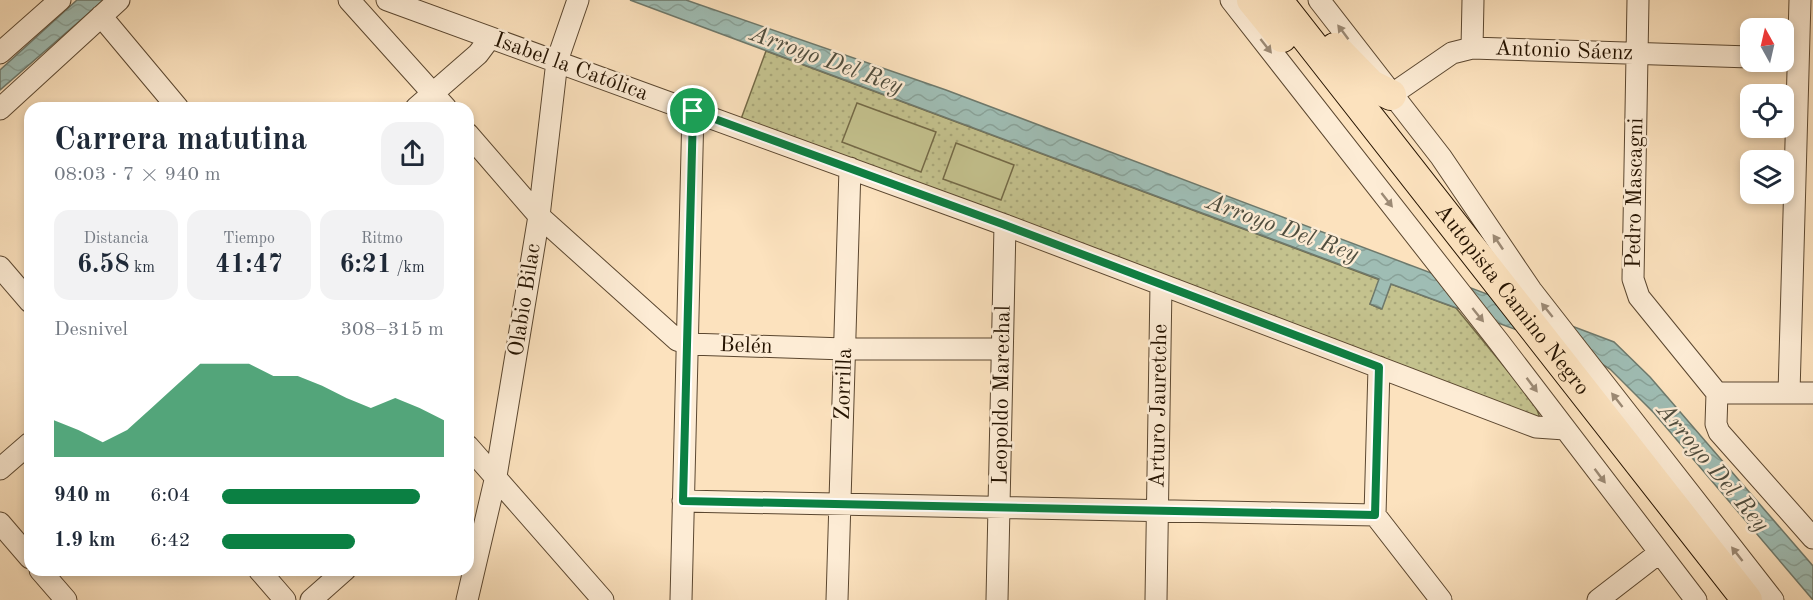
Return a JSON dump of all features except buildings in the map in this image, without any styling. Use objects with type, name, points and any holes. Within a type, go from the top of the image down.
[{"type":"highway","name":"Autopista Camino Negro","points":[[1252,0],[1444,243],[1546,360],[1713,589],[1748,600]]},
{"type":"highway","name":"Autopista Camino Negro","points":[[1277,0],[1444,243]]},
{"type":"highway","points":[[1288,0],[1371,85],[1391,95]]},
{"type":"street","points":[[0,53],[60,0]]},
{"type":"street","points":[[0,109],[119,0]]},
{"type":"street","points":[[349,0],[440,101],[490,38]]},
{"type":"street","name":"Isabel la Católica","points":[[387,0],[1005,225],[1536,427],[1565,429]]},
{"type":"street","name":"Olabio Bilac","points":[[474,570],[496,476],[538,216],[558,62],[578,0]]},
{"type":"street","points":[[1230,0],[1444,243],[1499,342],[1659,553],[1713,589]]},
{"type":"street","points":[[1319,0],[1441,157],[1531,290],[1773,600]]},
{"type":"street","points":[[1472,48],[1473,0]]},
{"type":"street","name":"Pedro Mascagni","points":[[1638,0],[1633,279],[1639,297],[1718,393]]},
{"type":"street","points":[[1789,393],[1800,0]]},
{"type":"street","points":[[101,16],[173,102]]},
{"type":"street","name":"Antonio Sáenz","points":[[1391,95],[1452,53],[1472,48],[1740,57]]},
{"type":"street","points":[[681,600],[693,111]]},
{"type":"street","name":"Belén","points":[[474,141],[538,216],[671,336],[689,344],[845,349],[1001,349]]},
{"type":"street","name":"Zorrilla","points":[[837,600],[850,168]]},
{"type":"street","name":"Leopoldo Marechal","points":[[997,600],[1005,225]]},
{"type":"street","points":[[0,267],[24,295]]},
{"type":"street","name":"Arturo Jauretche","points":[[1156,600],[1161,285]]},
{"type":"street","points":[[1379,367],[1375,515],[1441,600]]},
{"type":"street","points":[[1813,393],[1718,393],[1716,424],[1719,432],[1813,538]]},
{"type":"street","points":[[0,469],[24,448]]},
{"type":"street","points":[[474,458],[496,476],[603,600]]},
{"type":"street","points":[[683,501],[1375,515]]},
{"type":"street","points":[[0,524],[24,551]]},
{"type":"street","points":[[1598,600],[1659,553]]},
{"type":"street","points":[[45,576],[66,600]]},
{"type":"street","points":[[264,576],[285,600]]},
{"type":"street","points":[[311,600],[338,576]]},
{"type":"street","name":"Olabio Bilac","points":[[467,600],[473,576]]},
{"type":"shaded area","points":[[766,51],[1380,280],[1370,304],[1381,309],[1391,284],[1456,308],[1535,404],[1540,418],[741,119]]},
{"type":"shaded area","points":[[857,103],[936,132],[921,172],[842,142]]},
{"type":"shaded area","points":[[956,143],[1014,165],[1001,200],[943,179]]},
{"type":"water","points":[[77,0],[104,0],[0,90],[0,70]]},
{"type":"water","name":"Arroyo Del Rey","points":[[630,0],[686,0],[946,90],[1614,342],[1650,377],[1813,566],[1813,600],[1654,413],[1610,369],[1591,357],[1391,284],[1382,309],[1370,304],[1379,279]]},
{"type":"route","points":[[693,111],[1005,225],[1379,367],[1375,515],[683,501],[689,344],[693,111]]}]
